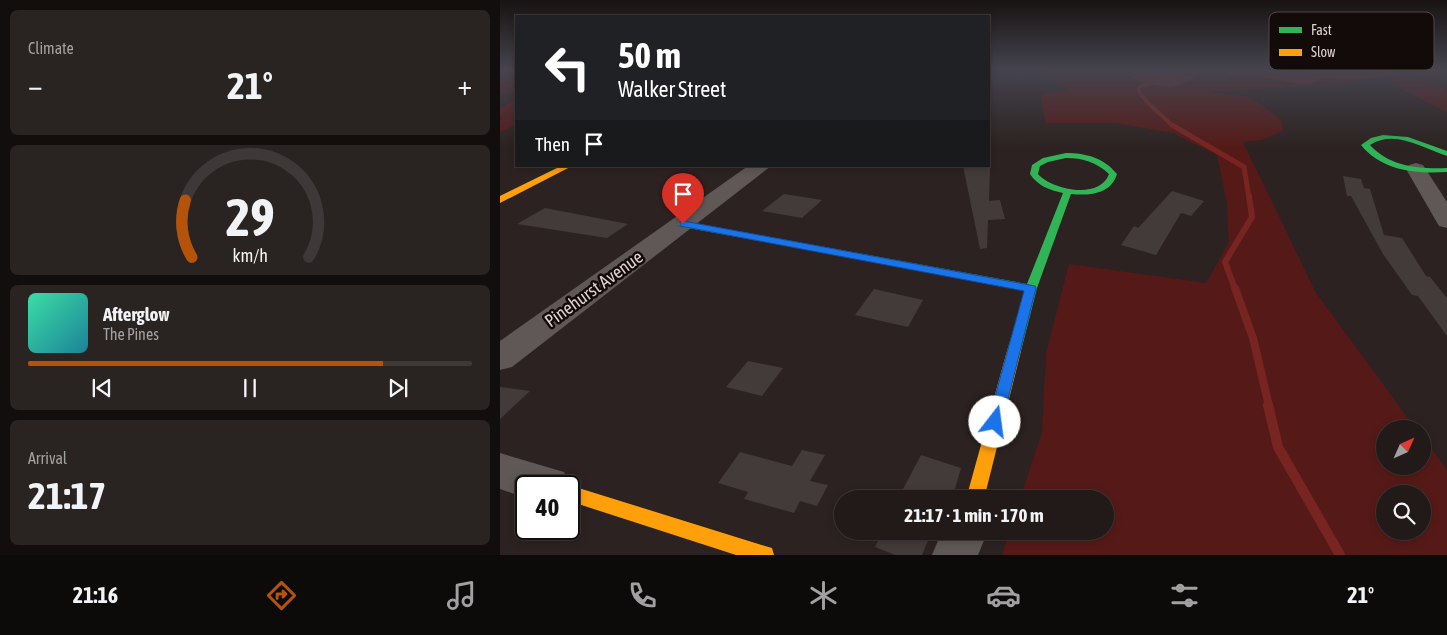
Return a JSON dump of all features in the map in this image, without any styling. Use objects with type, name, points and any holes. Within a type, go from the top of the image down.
[{"type":"street","points":[[1447,154],[1429,146],[1402,139],[1379,138],[1366,143],[1366,148],[1379,158],[1416,169],[1447,170]]},
{"type":"street","points":[[1054,157],[1080,157],[1103,164],[1112,174],[1112,180],[1103,188],[1090,191],[1068,191],[1048,186],[1038,180],[1034,174],[1036,165],[1054,157]]},
{"type":"street","points":[[500,200],[566,167]]},
{"type":"street","name":"Pinehurst Avenue","points":[[500,358],[760,167]]},
{"type":"street","points":[[1416,169],[1447,221]]},
{"type":"street","points":[[977,490],[1030,288],[1068,191]]},
{"type":"street","points":[[683,224],[1030,288]]},
{"type":"street","points":[[500,471],[515,476]]},
{"type":"street","points":[[580,496],[765,555]]},
{"type":"street","points":[[954,555],[962,540]]},
{"type":"shaded area","points":[[1040,95],[1233,95],[1250,97],[1282,121],[1283,131],[1262,140],[1243,142],[1316,293],[1409,420],[1376,420],[1376,475],[1431,475],[1431,448],[1447,470],[1447,555],[1002,555],[1007,540],[1114,540],[1114,490],[1023,490],[1042,432],[1046,353],[1069,264],[1206,283],[1229,242],[1227,204],[1217,155],[1173,133],[1115,123],[1046,123]]},
{"type":"shaded area","points":[[1413,95],[1447,95],[1447,112]]},
{"type":"shaded area","points":[[515,100],[515,125],[500,132],[500,120],[505,118],[500,117],[500,108]]},
{"type":"building","points":[[963,167],[990,167],[989,201],[1000,200],[1005,219],[988,220],[987,248],[980,249]]},
{"type":"building","points":[[1343,176],[1361,179],[1364,188],[1370,189],[1384,235],[1402,238],[1426,276],[1430,277],[1447,298],[1447,336],[1418,296],[1412,295],[1383,254],[1351,196],[1347,196]]},
{"type":"building","points":[[1172,191],[1204,201],[1191,216],[1181,213],[1156,255],[1121,245],[1134,226],[1138,228]]},
{"type":"building","points":[[784,194],[822,200],[802,218],[762,211]]},
{"type":"building","points":[[545,208],[628,224],[607,238],[517,224]]},
{"type":"building","points":[[874,289],[923,300],[908,327],[855,315]]},
{"type":"building","points":[[748,361],[783,368],[762,396],[726,387]]},
{"type":"building","points":[[500,387],[530,391],[500,419]]},
{"type":"building","points":[[802,450],[825,455],[810,481],[828,485],[817,506],[800,501],[794,513],[744,499],[748,492],[718,483],[740,452],[792,466]]},
{"type":"building","points":[[921,455],[961,468],[955,490],[903,490]]},
{"type":"building","points":[[878,540],[928,540],[922,555],[895,555],[875,547]]},
{"type":"waterway","points":[[1141,95],[1173,126]]},
{"type":"waterway","points":[[1172,125],[1244,167],[1249,198]]},
{"type":"waterway","points":[[1235,289],[1225,262],[1252,217],[1249,196]]},
{"type":"waterway","points":[[1235,288],[1253,338],[1269,406]]},
{"type":"waterway","points":[[1268,405],[1278,447],[1340,555]]},
{"type":"traffic: fast","points":[[1447,154],[1428,145],[1394,137],[1383,137],[1365,145],[1372,153],[1391,164],[1414,169],[1447,170]]},
{"type":"traffic: fast","points":[[1031,288],[1068,191],[1088,192],[1101,189],[1111,181],[1113,174],[1096,161],[1076,156],[1055,157],[1036,165],[1034,174],[1037,178],[1053,188],[1068,191]]},
{"type":"traffic: fast","points":[[683,224],[1031,288],[1014,351]]},
{"type":"traffic: slow","points":[[500,200],[566,167]]},
{"type":"traffic: slow","points":[[977,490],[1014,351]]},
{"type":"traffic: slow","points":[[580,496],[765,555]]},
{"type":"route","points":[[683,224],[1030,288],[995,422]]}]
